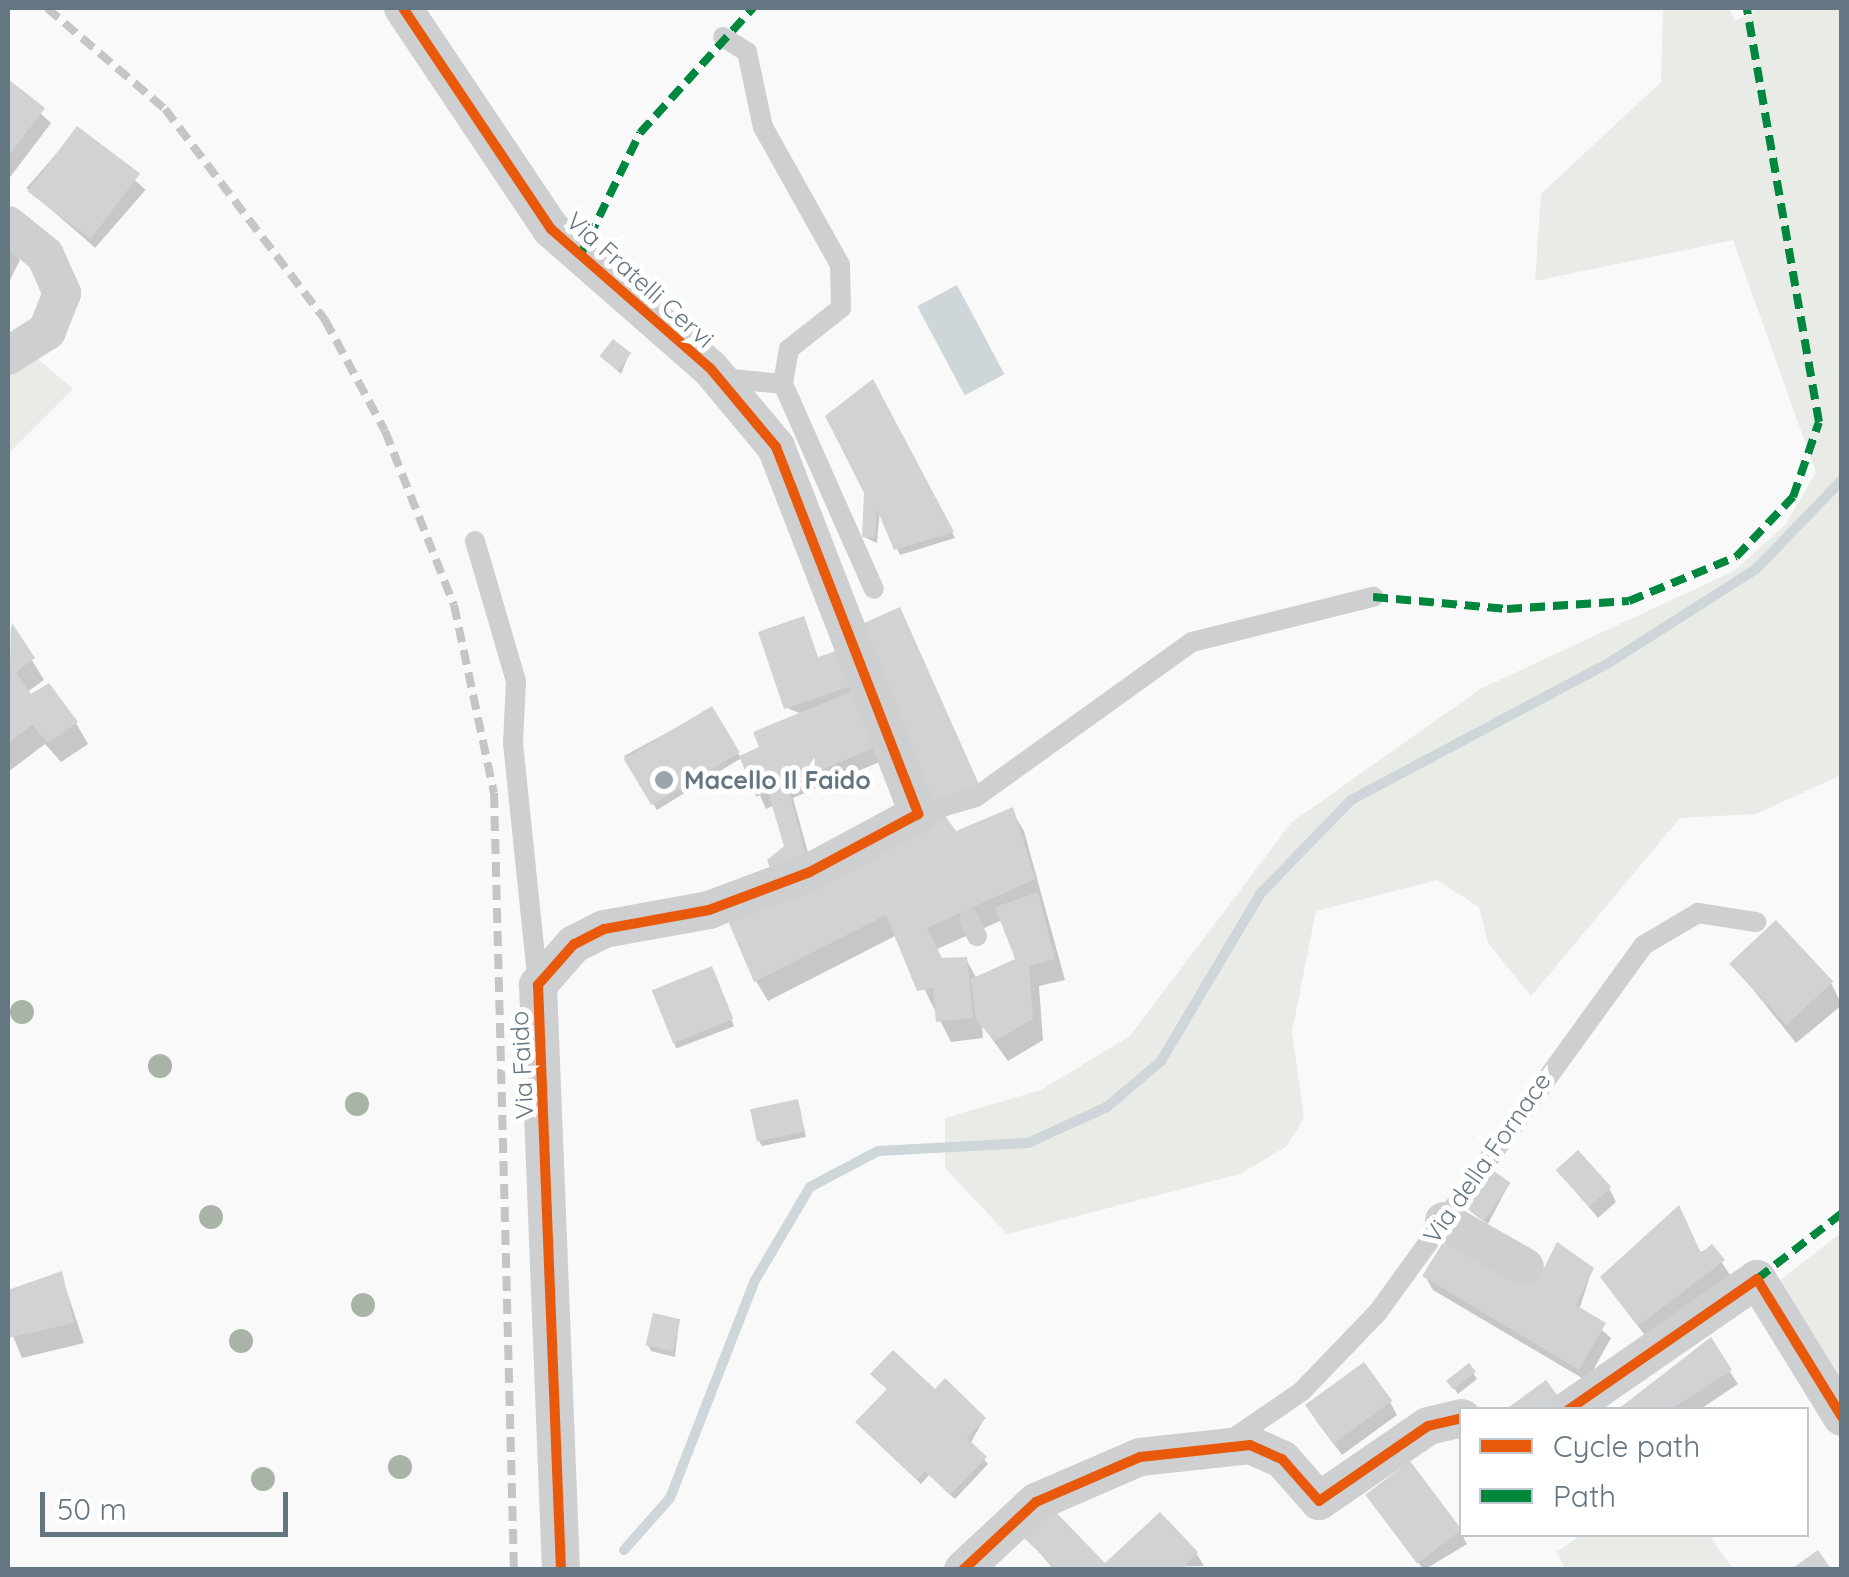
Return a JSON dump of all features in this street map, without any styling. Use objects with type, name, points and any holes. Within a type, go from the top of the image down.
[{"type":"street","name":"Via Fratelli Cervi","points":[[403,8],[550,229],[719,378],[789,472],[918,814]]},
{"type":"street","points":[[8,225],[45,256],[62,293],[47,332],[8,356]]},
{"type":"street","name":"Via Faido","points":[[561,1570],[538,985],[574,944],[604,929],[708,910],[810,872],[918,814]]},
{"type":"street","points":[[1444,1221],[1525,1267]]},
{"type":"street","points":[[1572,1407],[1757,1278],[1842,1417]]},
{"type":"street","points":[[1229,1442],[1282,1458],[1319,1501],[1428,1426],[1459,1419]]},
{"type":"street","name":"Via della Fornace","points":[[963,1570],[1036,1502],[1088,1476],[1229,1442]]},
{"type":"lane","points":[[724,37],[748,52],[763,127],[840,264],[841,308],[789,350],[782,384],[874,589]]},
{"type":"lane","points":[[719,378],[782,384]]},
{"type":"lane","points":[[475,542],[516,680],[512,742],[538,985]]},
{"type":"lane","points":[[918,814],[976,797],[1192,642],[1372,597]]},
{"type":"lane","name":"Via della Fornace","points":[[1229,1442],[1328,1367],[1444,1221],[1656,933],[1709,912],[1756,922]]},
{"type":"shaded area","points":[[1663,8],[1729,8],[1735,21],[1760,8],[1841,8],[1841,775],[1756,814],[1680,818],[1531,996],[1488,943],[1479,907],[1437,880],[1316,911],[1292,1032],[1304,1118],[1287,1146],[1240,1174],[1007,1234],[945,1168],[945,1118],[1041,1090],[1130,1036],[1291,823],[1480,689],[1734,571],[1785,525],[1816,473],[1733,240],[1535,281],[1541,194],[1661,82]]},
{"type":"shaded area","points":[[957,285],[1004,374],[965,395],[917,306]]},
{"type":"shaded area","points":[[33,355],[73,389],[8,454],[8,358]]},
{"type":"shaded area","points":[[1841,1233],[1841,1384],[1779,1281]]},
{"type":"shaded area","points":[[1578,1537],[1710,1537],[1733,1569],[1565,1569],[1557,1552]]},
{"type":"building","points":[[8,79],[45,108],[8,157]]},
{"type":"building","points":[[77,126],[140,174],[91,239],[28,191]]},
{"type":"building","points":[[613,339],[631,353],[618,370],[599,356]]},
{"type":"building","points":[[873,379],[954,532],[894,550],[877,509],[875,538],[862,537],[864,493],[825,416]]},
{"type":"building","points":[[900,607],[979,784],[930,806],[851,629]]},
{"type":"building","points":[[804,616],[818,657],[845,648],[857,684],[784,709],[758,632]]},
{"type":"building","points":[[12,623],[35,658],[16,672],[31,694],[49,683],[78,722],[48,743],[32,725],[8,743]]},
{"type":"building","points":[[853,691],[876,747],[787,784],[808,862],[775,881],[767,860],[784,846],[768,792],[756,797],[739,756],[759,747],[753,732]]},
{"type":"building","name":"Macello Il Faido","points":[[712,706],[740,752],[652,805],[624,759]]},
{"type":"building","points":[[1013,807],[1035,879],[927,928],[942,958],[967,957],[973,1018],[936,1022],[933,988],[917,991],[886,915],[754,982],[728,921],[943,813],[956,831]]},
{"type":"building","points":[[1038,892],[1055,959],[1029,966],[1033,1019],[995,1041],[976,1020],[971,979],[1015,959],[995,907]]},
{"type":"building","points":[[1776,920],[1833,981],[1786,1025],[1729,964]]},
{"type":"building","points":[[712,966],[733,1019],[673,1043],[652,990]]},
{"type":"building","points":[[798,1099],[805,1131],[757,1141],[750,1109]]},
{"type":"building","points":[[1578,1150],[1611,1187],[1589,1207],[1556,1170]]},
{"type":"building","points":[[1491,1169],[1511,1183],[1484,1220],[1465,1207]]},
{"type":"building","points":[[1679,1205],[1701,1253],[1712,1244],[1725,1260],[1638,1326],[1600,1277]]},
{"type":"building","points":[[1451,1230],[1537,1282],[1557,1242],[1594,1268],[1576,1305],[1606,1323],[1579,1370],[1422,1276]]},
{"type":"building","points":[[62,1271],[74,1323],[8,1338],[8,1290]]},
{"type":"building","points":[[653,1313],[680,1319],[673,1351],[646,1345]]},
{"type":"building","points":[[1711,1337],[1732,1370],[1675,1407],[1621,1407]]},
{"type":"building","points":[[893,1350],[935,1389],[945,1378],[986,1418],[967,1438],[987,1457],[950,1495],[925,1471],[917,1480],[855,1422],[887,1389],[870,1374]]},
{"type":"building","points":[[1364,1362],[1392,1401],[1333,1444],[1305,1405]]},
{"type":"building","points":[[1469,1363],[1476,1372],[1453,1390],[1446,1381]]},
{"type":"building","points":[[1546,1380],[1563,1403],[1558,1407],[1509,1407]]},
{"type":"building","points":[[1410,1461],[1459,1526],[1459,1532],[1417,1563],[1365,1495]]},
{"type":"building","points":[[1049,1505],[1105,1563],[1160,1512],[1198,1552],[1180,1570],[1057,1570],[1021,1535]]},
{"type":"building","points":[[1818,1550],[1832,1570],[1790,1570]]},
{"type":"waterway","points":[[624,1550],[670,1498],[754,1282],[810,1187],[878,1151],[1028,1143],[1107,1107],[1161,1061],[1260,894],[1351,800],[1607,664],[1756,569],[1842,480]]},
{"type":"railway","points":[[47,8],[165,109],[325,320],[385,431],[454,605],[494,793],[514,1570]]},
{"type":"marked path","points":[[579,258],[640,133],[753,8]]},
{"type":"marked path","points":[[1373,597],[1507,609],[1629,601],[1736,557],[1793,497],[1819,422],[1747,8]]},
{"type":"marked path","points":[[1757,1279],[1842,1213]]},
{"type":"cycle path","points":[[403,8],[551,229],[710,368],[776,447],[918,814],[810,872],[709,910],[604,929],[574,944],[538,985],[561,1570]]},
{"type":"cycle path","points":[[1572,1407],[1757,1279],[1842,1417]]},
{"type":"cycle path","points":[[963,1570],[1036,1502],[1140,1457],[1250,1445],[1282,1459],[1319,1501],[1428,1426],[1459,1419]]},
{"type":"place","name":"Macello Il Faido","points":[[664,780]]}]
